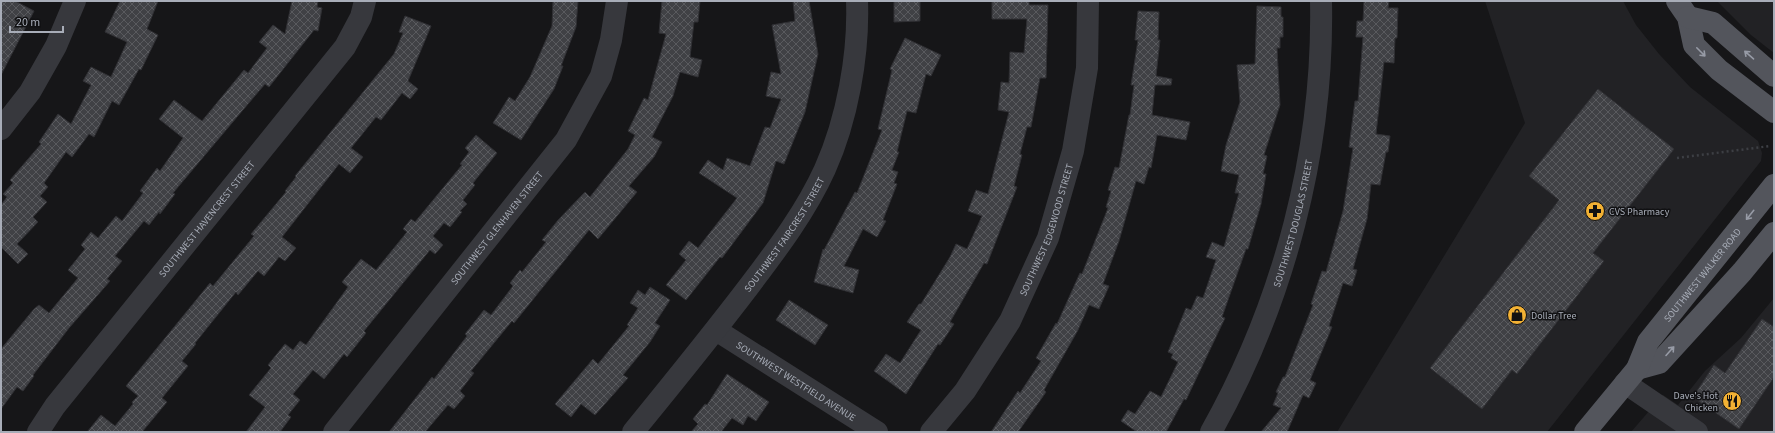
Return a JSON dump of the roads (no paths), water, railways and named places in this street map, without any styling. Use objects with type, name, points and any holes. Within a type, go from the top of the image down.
[{"type":"main road","points":[[1683,9],[1713,23],[1774,76]]},
{"type":"main road","points":[[1683,9],[1694,45],[1719,70],[1774,112]]},
{"type":"main road","name":"SOUTHWEST WALKER ROAD","points":[[1585,432],[1631,376],[1648,342],[1774,185]]},
{"type":"main road","points":[[1631,376],[1659,363],[1742,272],[1774,233]]},
{"type":"street","points":[[1,130],[30,92],[56,46],[75,1]]},
{"type":"street","name":"SOUTHWEST HAVENCREST STREET","points":[[38,432],[55,406],[345,47],[361,17],[364,1]]},
{"type":"street","name":"SOUTHWEST GLENHAVEN STREET","points":[[334,432],[566,140],[601,76],[611,40],[617,1]]},
{"type":"street","name":"SOUTHWEST FAIRCREST STREET","points":[[634,432],[716,330],[784,240],[809,200],[825,168],[850,86],[858,25],[857,1]]},
{"type":"street","name":"SOUTHWEST EDGEWOOD STREET","points":[[931,432],[965,391],[1010,321],[1048,238],[1073,151],[1081,106],[1087,68],[1088,1]]},
{"type":"street","name":"SOUTHWEST DOUGLAS STREET","points":[[1211,432],[1254,347],[1277,286],[1293,226],[1306,170],[1315,108],[1322,39],[1321,1]]},
{"type":"street","name":"SOUTHWEST WESTFIELD AVENUE","points":[[716,330],[876,432]]},
{"type":"street","points":[[1631,376],[1697,432]]},
{"type":"place","name":"CVS Pharmacy","points":[[1595,211]]},
{"type":"place","name":"Dollar Tree","points":[[1517,315]]},
{"type":"place","name":"Dave's Hot Chicken","points":[[1732,401]]}]
